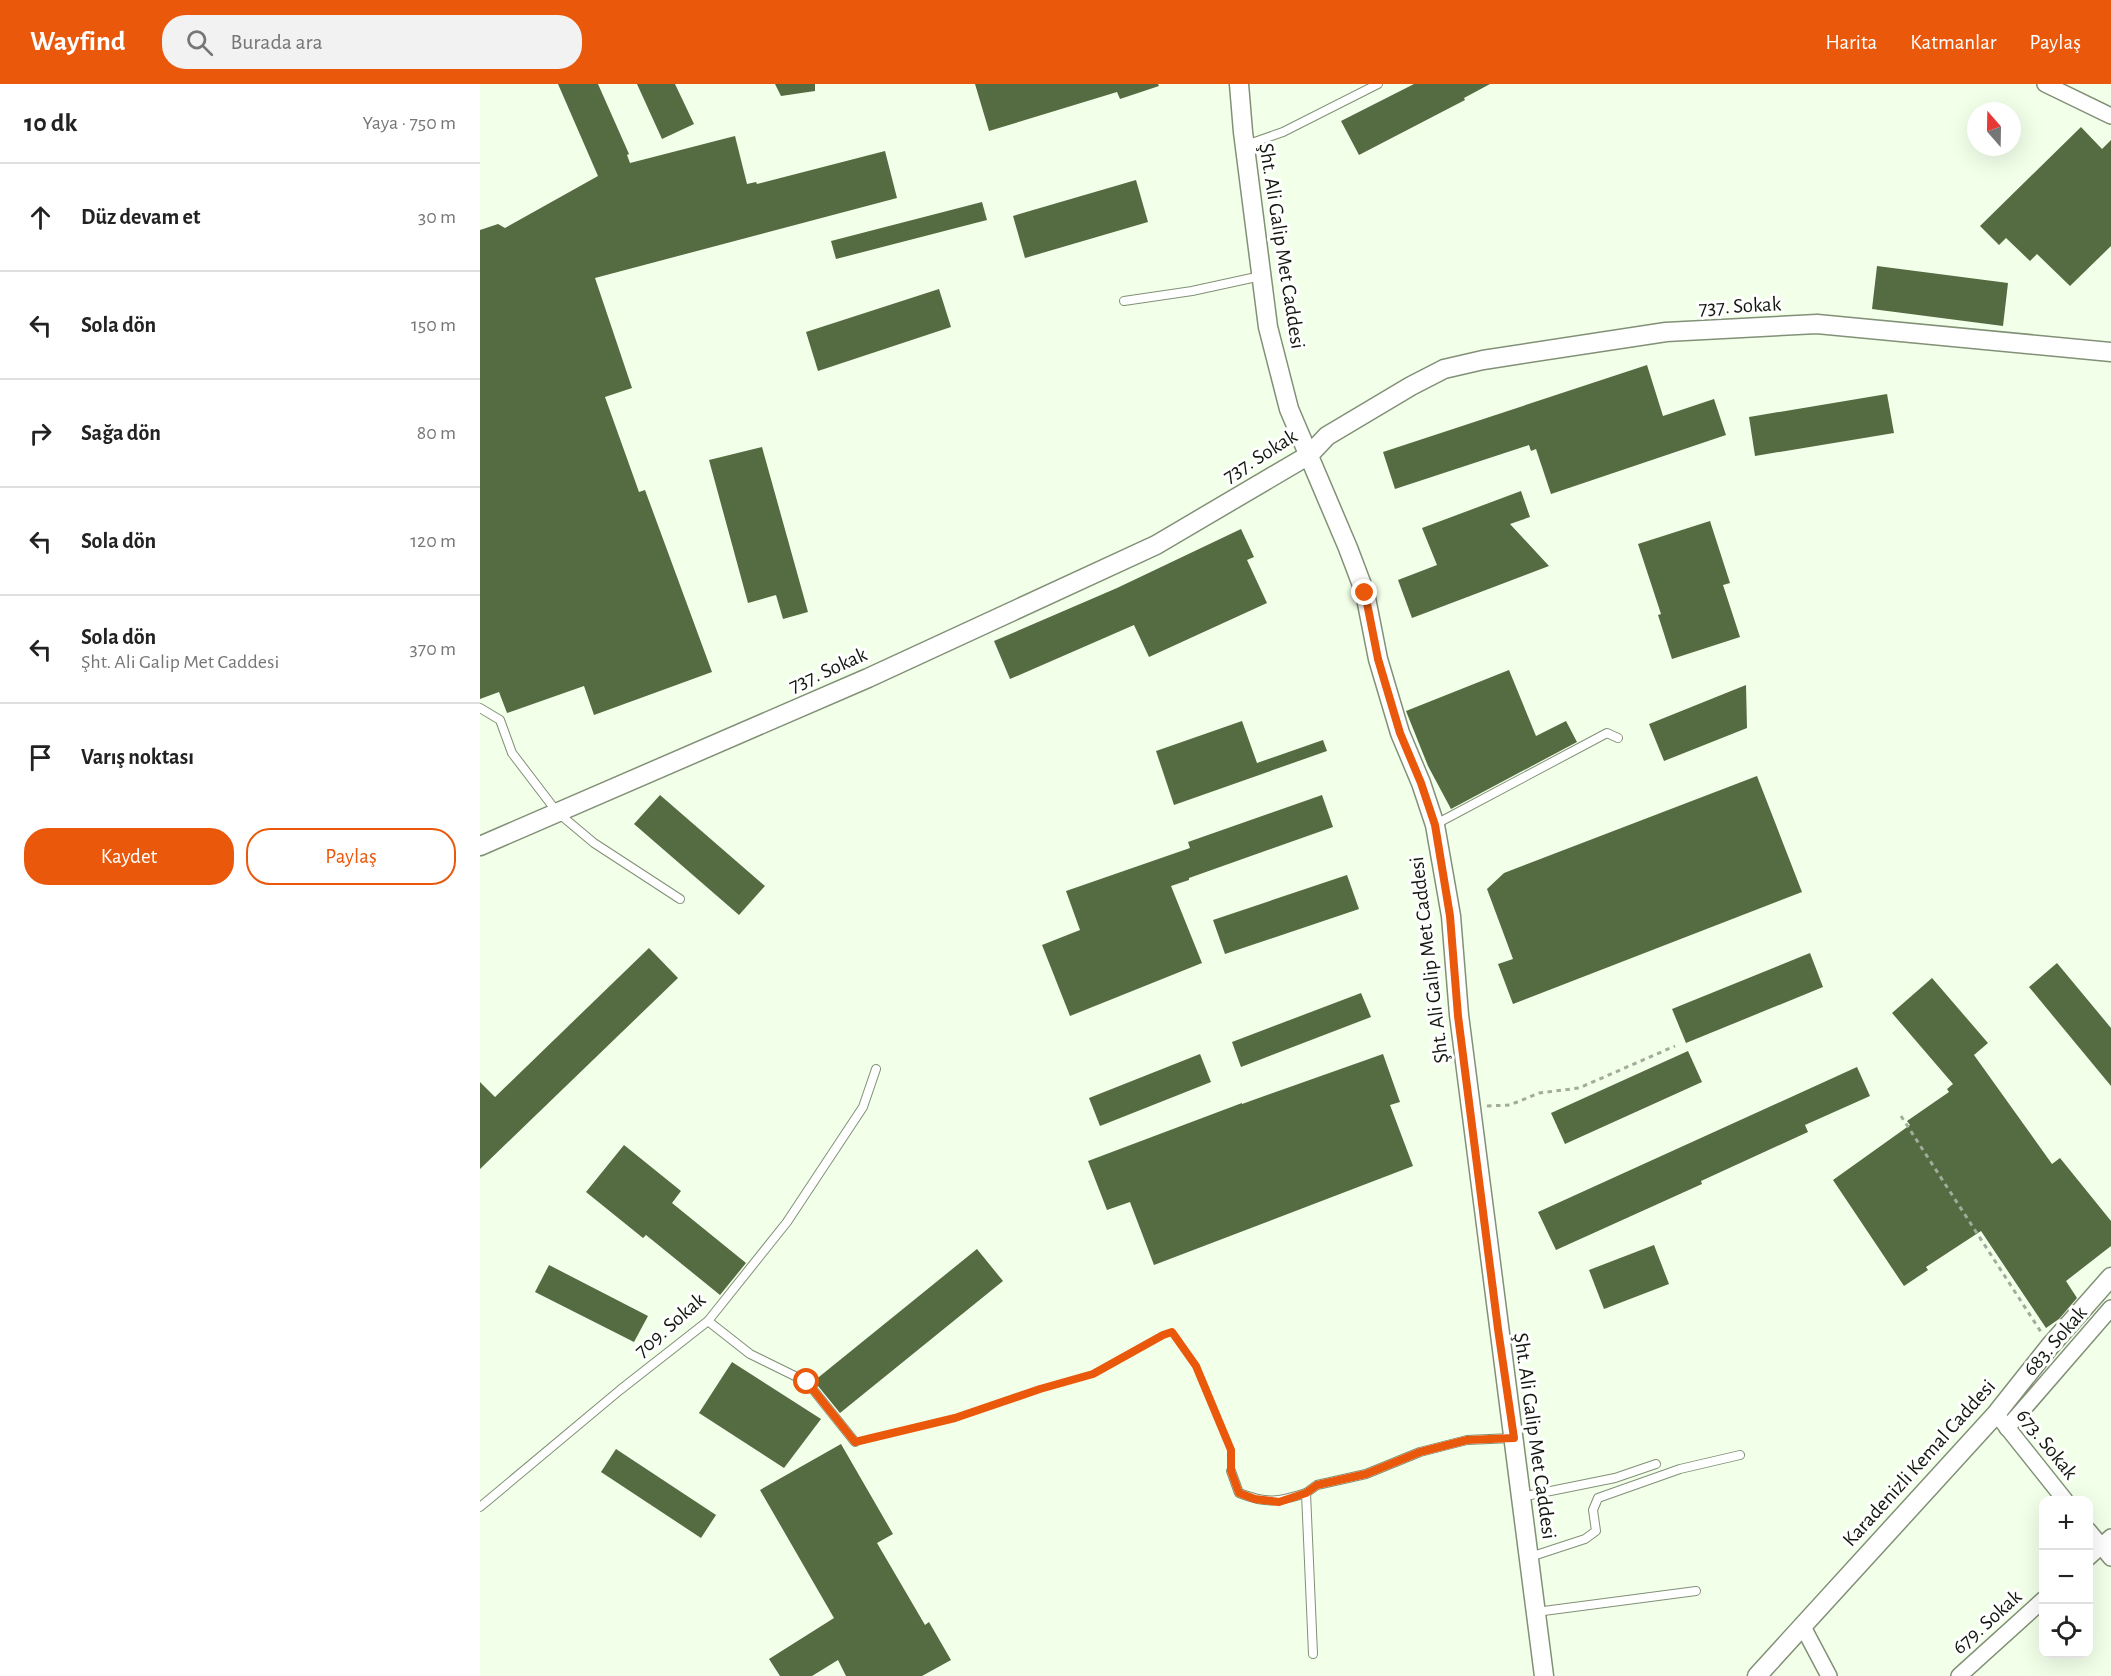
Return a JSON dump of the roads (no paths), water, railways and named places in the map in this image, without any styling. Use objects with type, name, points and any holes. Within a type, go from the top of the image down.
[{"type":"street","name":"Şht. Ali Galip Met Caddesi","points":[[1239,84],[1268,327],[1289,409],[1310,454],[1365,593],[1378,659],[1400,733],[1421,783],[1435,825],[1450,916],[1458,1016],[1544,1676]]},
{"type":"street","points":[[2045,84],[2111,116]]},
{"type":"street","name":"737. Sokak","points":[[480,846],[868,678],[1156,545],[1310,454],[1326,436],[1444,369],[1483,360],[1666,332],[1816,324],[2111,352]]},
{"type":"street","name":"Karadenizli Kemal Caddesi","points":[[1757,1676],[1802,1625],[2002,1421],[2050,1346],[2111,1277]]},
{"type":"street","name":"683. Sokak","points":[[2002,1421],[2111,1308]]},
{"type":"street","name":"673. Sokak","points":[[2002,1421],[2062,1496]]},
{"type":"street","points":[[2093,1534],[2108,1547],[2093,1555]]},
{"type":"street","name":"679. Sokak","points":[[1959,1676],[2039,1603]]},
{"type":"street","points":[[1802,1625],[1829,1676]]},
{"type":"lane","points":[[1245,146],[1283,132],[1378,84]]},
{"type":"lane","points":[[1124,301],[1192,291],[1262,276]]},
{"type":"lane","points":[[480,708],[500,720],[512,753],[557,812],[594,843],[680,899]]},
{"type":"lane","points":[[1435,825],[1607,733],[1618,738]]},
{"type":"lane","name":"709. Sokak","points":[[480,1507],[620,1390],[708,1321],[787,1222],[863,1107],[876,1069]]},
{"type":"lane","points":[[708,1321],[750,1354],[807,1382],[855,1442]]},
{"type":"lane","points":[[1231,1471],[1239,1493],[1255,1499],[1279,1502],[1306,1493],[1317,1485],[1366,1474],[1420,1452],[1467,1440],[1514,1438]]},
{"type":"lane","points":[[1529,1558],[1585,1539],[1596,1531],[1593,1510],[1598,1498],[1680,1469],[1740,1455]]},
{"type":"lane","points":[[1521,1497],[1615,1478],[1656,1464]]},
{"type":"lane","points":[[1306,1493],[1313,1654]]},
{"type":"lane","points":[[1536,1612],[1696,1591]]}]
